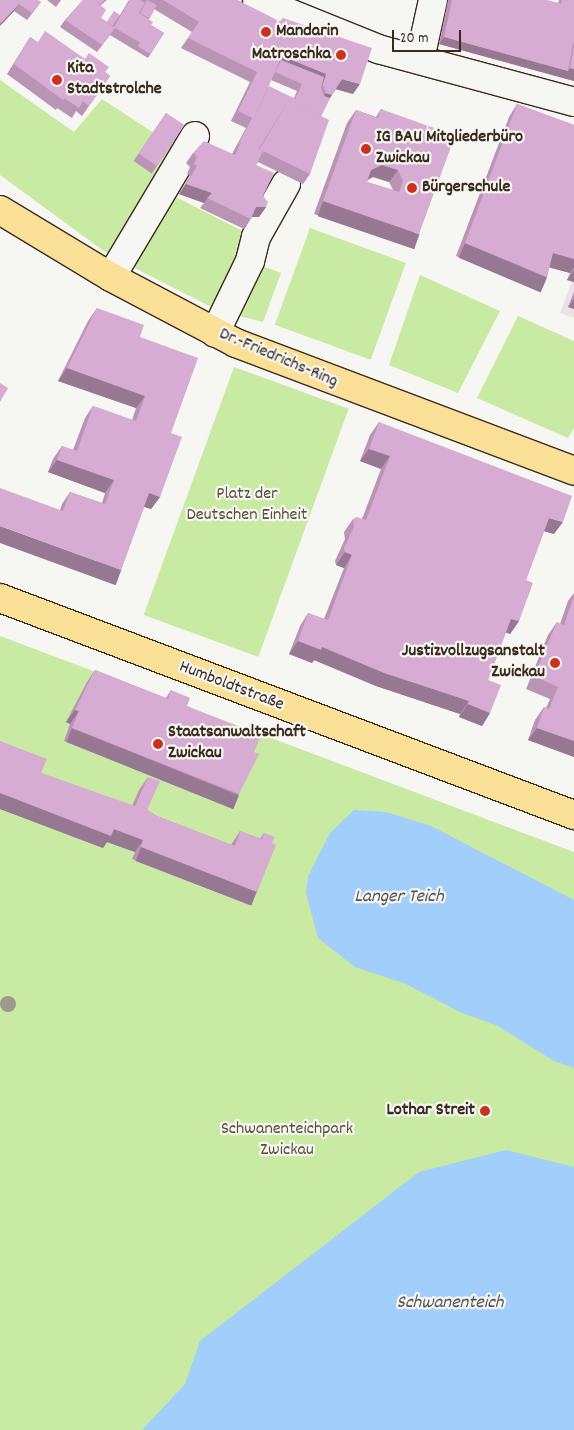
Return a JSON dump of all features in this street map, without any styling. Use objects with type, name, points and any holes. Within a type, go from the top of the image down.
[{"type":"main road","name":"Dr.-Friedrichs-Ring","points":[[0,210],[111,277],[215,333],[321,377],[574,471]]},
{"type":"main road","name":"Humboldtstraße","points":[[0,598],[574,816]]},
{"type":"street","points":[[257,0],[378,49],[574,102]]},
{"type":"street","points":[[420,60],[432,0]]},
{"type":"street","points":[[111,277],[195,136]]},
{"type":"street","points":[[215,333],[250,261],[256,237],[286,184]]},
{"type":"shaded area","points":[[574,276],[574,318],[560,313]]},
{"type":"green space","points":[[0,80],[74,132],[102,99],[180,150],[112,257],[0,175]]},
{"type":"green space","points":[[172,195],[256,238],[219,311],[135,268]]},
{"type":"green space","points":[[310,228],[406,263],[371,360],[275,325]]},
{"type":"green space","points":[[254,263],[281,273],[263,322],[232,314]]},
{"type":"green space","points":[[420,275],[500,311],[458,393],[389,365]]},
{"type":"green space","points":[[518,316],[574,341],[574,428],[568,438],[477,398]]},
{"type":"green space","name":"Platz der Deutschen Einheit","points":[[234,367],[349,409],[258,657],[144,615]]},
{"type":"green space","name":"Schwanenteichpark Zwickau","points":[[0,636],[574,852],[574,1430],[0,1430]]},
{"type":"water","name":"Langer Teich","points":[[354,810],[386,812],[431,826],[574,900],[574,1068],[554,1061],[496,1025],[462,1013],[406,984],[355,967],[318,938],[306,893],[308,876],[330,833]]},
{"type":"water","name":"Schwanenteich","points":[[506,1150],[574,1167],[574,1430],[142,1430],[185,1384],[200,1341],[419,1172]]},
{"type":"building","points":[[0,0],[38,0],[41,2],[32,13],[19,4],[1,23]]},
{"type":"building","points":[[83,0],[95,0],[106,10],[101,18],[114,27],[130,0],[140,0],[145,3],[139,13],[153,22],[141,43],[115,28],[102,45],[65,20]]},
{"type":"building","points":[[95,0],[104,0],[104,1],[100,4]]},
{"type":"building","points":[[147,0],[157,5],[150,18],[140,13]]},
{"type":"building","points":[[163,0],[237,0],[281,22],[283,18],[372,48],[360,84],[342,79],[332,95],[326,93],[323,85],[326,74],[282,56],[254,119],[238,111],[257,72],[188,38],[199,22]]},
{"type":"building","points":[[452,0],[546,0],[561,4],[562,0],[574,0],[574,40],[568,71],[444,37]]},
{"type":"building","points":[[114,11],[120,15],[113,26],[107,22]]},
{"type":"building","points":[[151,25],[164,33],[150,54],[138,46]]},
{"type":"building","name":"Kita Stadtstrolche","points":[[45,31],[85,59],[89,53],[109,67],[105,72],[110,76],[89,106],[83,101],[79,108],[64,98],[63,100],[14,64],[30,37],[38,42]]},
{"type":"building","points":[[574,47],[574,69],[570,68]]},
{"type":"building","points":[[281,60],[324,77],[321,88],[324,96],[330,98],[321,116],[289,100],[258,150],[241,142],[238,145],[252,118],[254,119],[269,86],[295,99],[302,84],[275,72]]},
{"type":"building","points":[[289,100],[329,120],[310,174],[263,151],[256,165],[274,173],[263,196],[268,202],[266,207],[256,207],[251,219],[207,198],[212,193],[186,184],[197,166],[194,164],[197,157],[193,153],[204,141],[235,155],[241,142],[259,150]]},
{"type":"building","points":[[517,104],[574,125],[574,259],[553,253],[547,277],[465,243]]},
{"type":"building","name":"Bürgerschule","points":[[381,109],[434,128],[431,136],[452,144],[419,234],[323,201],[356,110],[378,118]],"holes":[[[382,165],[398,170],[403,181],[399,192],[367,182],[371,170]]]},
{"type":"building","points":[[166,113],[184,125],[157,166],[139,154]]},
{"type":"building","points":[[97,308],[144,325],[140,337],[198,358],[171,433],[182,437],[160,497],[149,493],[121,570],[0,526],[0,488],[63,511],[70,492],[105,504],[114,480],[57,460],[62,446],[77,451],[93,406],[136,421],[145,396],[67,368]]},
{"type":"building","points":[[0,383],[8,388],[0,402]]},
{"type":"building","points":[[379,422],[572,496],[563,522],[549,518],[526,580],[533,583],[519,621],[511,619],[488,680],[501,685],[490,713],[468,704],[469,701],[384,673],[322,647],[321,650],[298,641],[308,613],[328,620],[352,555],[345,552],[344,548],[354,527],[353,519],[357,517],[366,520],[390,456],[369,449]]},
{"type":"building","name":"Justizvollzugsanstalt Zwickau","points":[[574,596],[574,741],[537,728],[544,707],[549,709],[558,687],[534,676],[557,622],[564,625]]},
{"type":"building","name":"Staatsanwaltschaft Zwickau","points":[[95,670],[168,699],[171,690],[190,698],[187,706],[261,736],[254,752],[259,754],[239,794],[72,728],[79,711],[75,710]]},
{"type":"building","points":[[0,741],[47,759],[41,773],[135,806],[148,777],[160,781],[147,810],[157,816],[235,846],[240,831],[262,839],[264,833],[275,837],[272,843],[276,845],[257,892],[141,847],[143,840],[114,829],[111,836],[0,793]]},
{"type":"place","name":"Mandarin","points":[[266,32]]},
{"type":"place","name":"Matroschka","points":[[341,55]]},
{"type":"place","name":"Kita Stadtstrolche","points":[[57,80]]},
{"type":"place","name":"IG BAU Mitgliederbüro Zwickau","points":[[366,149]]},
{"type":"place","name":"Bürgerschule","points":[[412,188]]},
{"type":"place","name":"Justizvollzugsanstalt Zwickau","points":[[555,663]]},
{"type":"place","name":"Staatsanwaltschaft Zwickau","points":[[158,744]]},
{"type":"place","name":"Lothar Streit","points":[[485,1111]]}]
